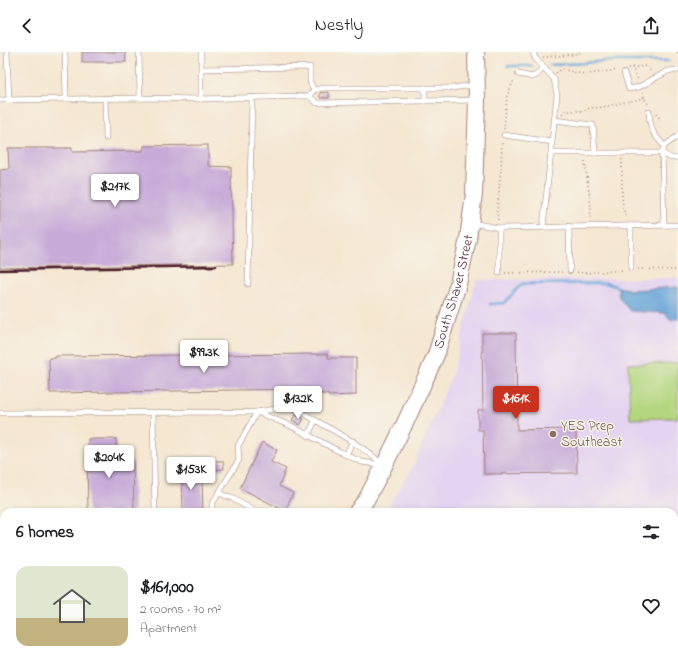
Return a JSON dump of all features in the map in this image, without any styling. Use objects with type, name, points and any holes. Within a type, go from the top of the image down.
[{"type":"main road","name":"South Shaver Street","points":[[360,508],[366,500],[384,466],[436,355],[458,284],[474,194],[477,100],[476,52]]},
{"type":"lane","points":[[8,52],[8,100]]},
{"type":"lane","points":[[65,52],[66,99]]},
{"type":"lane","points":[[139,52],[140,98]]},
{"type":"lane","points":[[201,52],[201,99]]},
{"type":"lane","points":[[533,52],[535,58],[554,79],[557,95],[544,226]]},
{"type":"lane","points":[[201,70],[310,67],[310,82],[314,90]]},
{"type":"lane","points":[[518,74],[533,77],[538,74],[543,67]]},
{"type":"lane","points":[[624,73],[629,89],[642,85],[654,77],[668,71],[678,70]]},
{"type":"lane","points":[[309,96],[314,90],[323,88],[452,88],[477,84]]},
{"type":"lane","points":[[425,88],[425,101]]},
{"type":"lane","points":[[0,100],[105,98],[201,99],[252,96],[309,96],[317,103],[477,100]]},
{"type":"lane","points":[[248,284],[252,96]]},
{"type":"lane","points":[[105,98],[106,138]]},
{"type":"lane","points":[[649,112],[650,126],[654,134],[664,146]]},
{"type":"lane","points":[[555,120],[593,125],[595,153]]},
{"type":"lane","points":[[504,135],[552,142]]},
{"type":"lane","points":[[664,225],[662,153],[664,146],[678,136]]},
{"type":"lane","points":[[551,152],[662,153],[671,158],[678,158]]},
{"type":"lane","points":[[470,222],[499,228],[544,226],[678,225]]},
{"type":"lane","points":[[569,226],[570,271]]},
{"type":"lane","points":[[628,226],[632,268]]},
{"type":"lane","points":[[499,228],[499,273]]},
{"type":"lane","points":[[0,413],[257,412],[292,406],[353,441],[369,452],[384,466]]},
{"type":"lane","points":[[257,412],[291,426],[362,462],[384,466]]},
{"type":"lane","points":[[212,508],[212,504],[239,460],[238,446],[257,412]]},
{"type":"lane","points":[[153,413],[155,508]]},
{"type":"lane","points":[[308,435],[315,420]]},
{"type":"lane","points":[[346,455],[353,441]]},
{"type":"lane","points":[[218,494],[232,498],[249,508]]},
{"type":"path","points":[[535,58],[571,55],[582,52]]},
{"type":"path","points":[[551,76],[562,69],[576,73],[588,74],[647,66],[654,77]]},
{"type":"path","points":[[632,67],[642,85]]},
{"type":"path","points":[[499,228],[497,212],[507,96],[511,83],[518,74]]},
{"type":"path","points":[[555,120],[566,111],[583,111],[590,108],[603,107],[644,98]]},
{"type":"path","points":[[584,153],[591,209],[589,226]]},
{"type":"path","points":[[622,153],[622,197],[628,226]]},
{"type":"path","points":[[499,273],[560,273],[570,271],[584,273],[619,271],[632,268],[641,270],[678,270]]},
{"type":"shaded area","name":"YES Prep Southeast","points":[[678,278],[678,508],[387,508],[412,468],[452,375],[476,280]]},
{"type":"green space","points":[[678,363],[678,418],[630,419],[628,364]]},
{"type":"water","points":[[618,287],[632,290],[678,287],[678,319],[670,319],[665,313],[630,311],[619,297]]},
{"type":"building","points":[[82,52],[125,52],[126,62],[82,62]]},
{"type":"building","points":[[329,92],[329,98],[320,98],[320,93]]},
{"type":"building","points":[[208,145],[208,166],[231,167],[233,264],[0,268],[0,170],[9,169],[8,148],[72,148],[72,152],[143,151],[144,146]]},
{"type":"building","points":[[482,333],[516,333],[517,430],[576,429],[577,473],[484,474],[483,430],[478,430],[478,410],[483,410]]},
{"type":"building","points":[[328,354],[328,358],[356,358],[356,395],[328,396],[328,394],[302,394],[301,389],[50,393],[49,358],[56,358],[56,356]]},
{"type":"building","points":[[295,415],[304,419],[300,425],[292,420]]},
{"type":"building","points":[[88,439],[116,439],[117,459],[133,461],[134,508],[88,508]]},
{"type":"building","points":[[262,442],[277,450],[271,462],[286,469],[279,486],[293,493],[286,508],[279,508],[240,488]]},
{"type":"building","points":[[213,461],[223,461],[224,469],[213,470]]},
{"type":"building","points":[[181,462],[189,462],[190,478],[202,478],[203,508],[183,508]]},
{"type":"waterway","points":[[550,65],[603,61],[669,61]]},
{"type":"waterway","points":[[507,66],[532,66]]},
{"type":"waterway","points":[[490,304],[504,303],[522,284],[606,283],[618,287]]},
{"type":"railway","points":[[0,270],[216,266]]},
{"type":"place","name":"YES Prep Southeast","points":[[553,434]]}]
